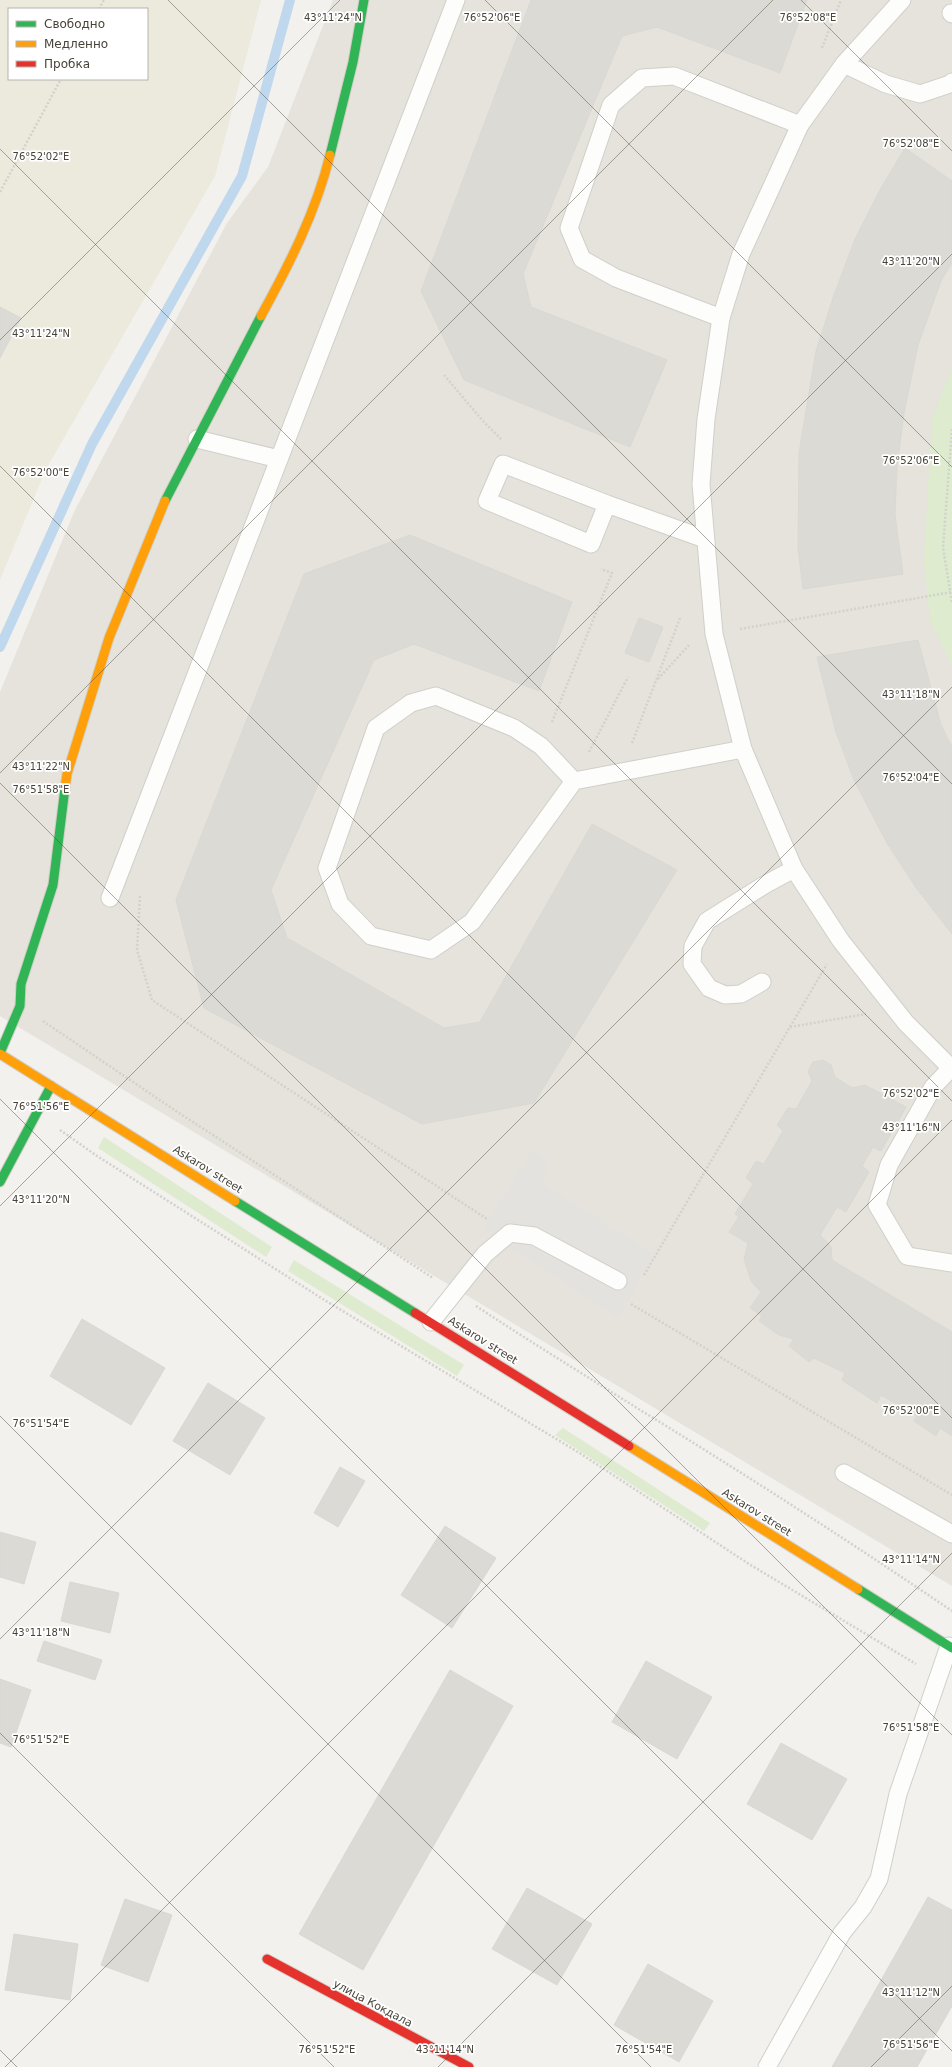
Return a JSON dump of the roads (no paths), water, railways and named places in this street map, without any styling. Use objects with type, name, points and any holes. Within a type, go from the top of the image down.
[{"type":"street","points":[[0,1053],[20,1006],[21,984],[52,885],[67,774],[109,638],[170,488],[290,263],[324,180],[353,62],[364,0]]},
{"type":"street","name":"Askarov street","points":[[0,1053],[950,1647]]},
{"type":"street","points":[[0,1182],[38,1115],[51,1086]]},
{"type":"street","name":"улица Кокдала","points":[[267,1959],[468,2067]]},
{"type":"lane","points":[[110,898],[456,0]]},
{"type":"lane","points":[[902,0],[844,64],[800,125],[741,254],[721,318],[706,419],[701,484],[714,634],[743,749],[794,869],[850,953],[906,1023],[951,1068],[933,1087],[889,1165],[877,1205],[907,1256],[952,1263]]},
{"type":"lane","points":[[844,64],[886,84],[920,94],[952,82]]},
{"type":"lane","points":[[721,318],[616,278],[582,259],[568,228],[611,105],[642,78],[674,76],[800,125]]},
{"type":"lane","points":[[196,439],[279,458]]},
{"type":"lane","points":[[607,504],[591,544],[487,501],[503,464],[607,504],[705,539]]},
{"type":"lane","points":[[574,780],[541,746],[514,728],[436,696],[411,703],[376,728],[327,868],[340,904],[371,936],[431,950],[472,922],[574,780],[743,749]]},
{"type":"lane","points":[[762,982],[741,994],[724,995],[708,988],[692,964],[692,946],[707,921],[766,884],[794,869]]},
{"type":"lane","points":[[432,1322],[485,1254],[510,1233],[534,1236],[618,1281]]},
{"type":"lane","points":[[844,1473],[952,1534]]},
{"type":"lane","points":[[767,2067],[842,1933],[863,1906],[879,1879],[898,1794],[950,1647]]},
{"type":"waterway","points":[[0,647],[92,444],[242,176],[290,0]]}]
